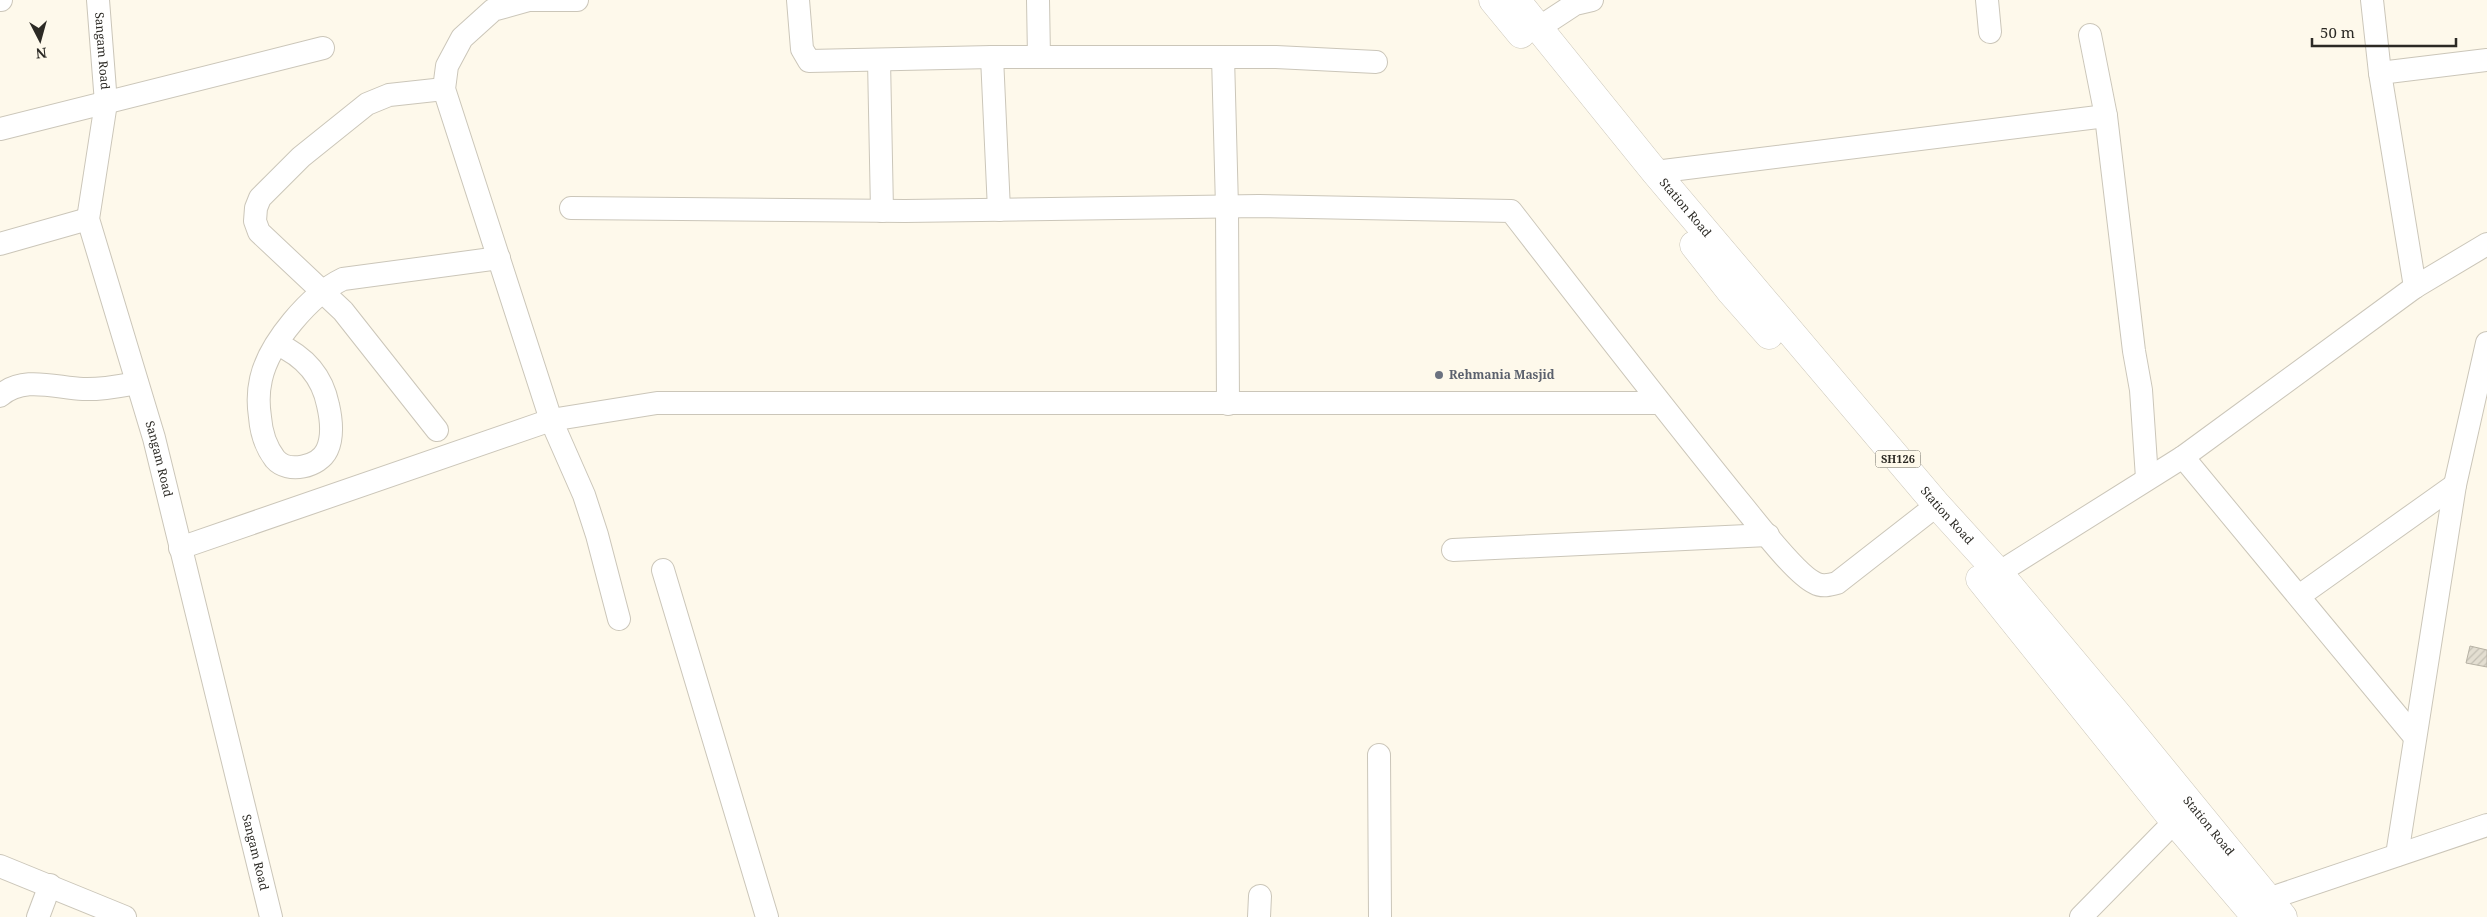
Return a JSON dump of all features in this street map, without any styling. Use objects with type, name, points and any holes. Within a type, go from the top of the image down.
[{"type":"main road","name":"Station Road","points":[[1493,0],[1626,160],[1731,292],[1932,509]]},
{"type":"main road","name":"Station Road","points":[[1516,0],[1932,509],[1990,577],[2117,714],[2183,814],[2269,911]]},
{"type":"street","name":"Sangam Road","points":[[98,0],[106,103],[88,219],[154,438],[271,917]]},
{"type":"street","points":[[577,0],[529,0],[493,10],[462,38],[447,66],[444,89],[551,420],[584,495],[597,535],[619,619]]},
{"type":"street","points":[[798,0],[802,49],[809,61],[992,57],[1276,56],[1376,62]]},
{"type":"street","points":[[1038,0],[1038,57]]},
{"type":"street","points":[[1540,27],[1575,4],[1592,0]]},
{"type":"street","points":[[1987,0],[1990,32]]},
{"type":"street","points":[[2372,0],[2380,73],[2415,287]]},
{"type":"street","points":[[2090,35],[2106,116],[2134,351],[2141,390],[2147,478]]},
{"type":"street","points":[[0,129],[323,48]]},
{"type":"street","points":[[992,57],[999,210]]},
{"type":"street","points":[[1223,57],[1227,207],[1228,404]]},
{"type":"street","points":[[879,60],[882,211]]},
{"type":"street","points":[[2380,73],[2487,60]]},
{"type":"street","points":[[437,430],[344,311],[259,232],[255,221],[260,198],[301,157],[367,104],[388,94],[444,89]]},
{"type":"street","points":[[1655,172],[2106,116]]},
{"type":"street","points":[[571,208],[882,211],[1227,207],[1511,211],[1659,403],[1804,576],[1816,584],[1827,586],[1837,583],[1932,509]]},
{"type":"street","points":[[0,244],[88,219]]},
{"type":"street","points":[[1990,577],[2183,456],[2415,287],[2487,244]]},
{"type":"street","points":[[277,344],[292,351],[309,365],[321,383],[328,405],[331,432],[327,450],[321,458],[310,465],[285,466],[276,459],[267,445],[261,426],[258,399],[261,377],[277,344],[288,326],[334,284],[354,276],[499,258]]},
{"type":"street","points":[[2397,855],[2414,736],[2455,486],[2487,343]]},
{"type":"street","points":[[0,396],[6,390],[22,385],[40,384],[82,389],[138,383]]},
{"type":"street","points":[[180,548],[551,420],[658,403],[1659,403]]},
{"type":"street","points":[[2183,456],[2414,736]]},
{"type":"street","points":[[2299,596],[2455,486]]},
{"type":"street","points":[[1453,550],[1768,535]]},
{"type":"street","points":[[663,570],[767,917]]},
{"type":"street","points":[[1379,755],[1380,917]]},
{"type":"street","points":[[2081,917],[2183,814]]},
{"type":"street","points":[[2269,911],[2397,855],[2487,826]]},
{"type":"street","points":[[0,866],[124,917]]},
{"type":"street","points":[[38,917],[50,885]]},
{"type":"building","points":[[2470,646],[2487,650],[2487,667],[2466,663]]},
{"type":"place","name":"Rehmania Masjid","points":[[1439,375]]}]
